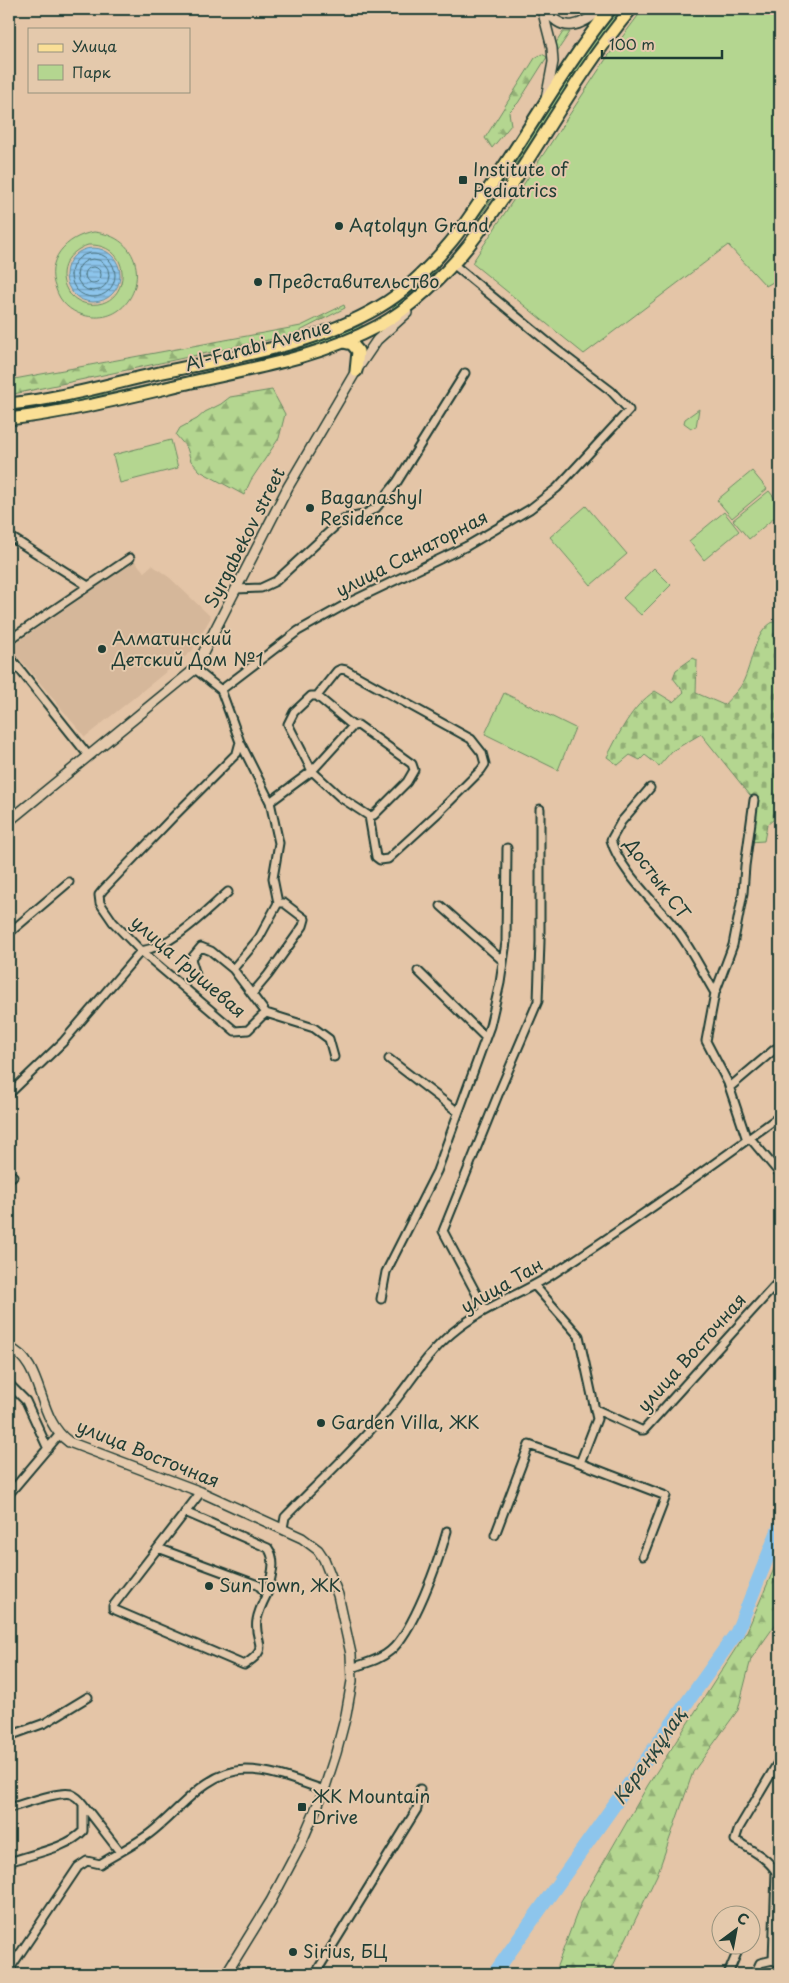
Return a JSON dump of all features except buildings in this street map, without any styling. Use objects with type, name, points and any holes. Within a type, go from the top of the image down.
[{"type":"main road","name":"Al-Farabi Avenue","points":[[9,404],[83,390],[282,345],[318,334],[380,307],[398,294],[450,243],[512,155],[545,102],[610,9]]},
{"type":"main road","name":"Al-Farabi Avenue","points":[[9,420],[79,407],[255,368],[311,353],[343,342],[393,317],[452,264],[487,221],[585,69],[608,36],[631,9]]},
{"type":"main road","points":[[343,342],[352,344],[358,351],[356,371]]},
{"type":"street","points":[[544,9],[551,18],[567,26],[583,23],[601,9]]},
{"type":"street","points":[[544,9],[553,62],[545,102]]},
{"type":"street","name":"Syrgabekov street","points":[[9,821],[195,669],[288,487],[356,371],[377,340],[422,301],[452,264]]},
{"type":"street","name":"улица Санаторная","points":[[221,690],[298,631],[350,602],[467,546],[530,509],[556,488],[629,410],[611,391],[556,349],[452,264]]},
{"type":"street","points":[[236,589],[261,588],[276,581],[343,519],[364,514],[376,508],[397,482],[465,373]]},
{"type":"street","points":[[9,536],[88,586]]},
{"type":"street","points":[[9,640],[130,558]]},
{"type":"street","points":[[9,656],[88,755]]},
{"type":"street","points":[[9,672],[18,667]]},
{"type":"street","points":[[195,669],[221,690],[240,742],[270,802],[279,843],[273,878],[278,904],[259,938],[233,969]]},
{"type":"street","points":[[317,696],[337,671],[341,669],[346,670],[471,739],[482,752],[485,764],[481,770],[438,814],[388,859],[380,860],[376,857],[369,816],[340,797],[312,771],[288,724],[294,712],[311,696],[317,696],[353,726],[358,726],[412,764],[414,770],[407,782],[374,815],[369,816]]},
{"type":"street","points":[[270,802],[312,771],[353,726]]},
{"type":"street","name":"улица Грушевая","points":[[240,742],[237,753],[99,895],[100,903],[113,922],[141,951],[236,1031],[248,1030],[266,1013],[314,1028],[329,1039],[334,1057]]},
{"type":"street","name":"Достык СТ","points":[[650,788],[621,822],[614,834],[611,840],[614,851],[640,887],[679,933],[715,993]]},
{"type":"street","points":[[754,800],[743,892],[733,945],[715,993],[706,1041],[730,1087],[749,1139],[780,1174]]},
{"type":"street","points":[[485,1310],[443,1231],[538,1001],[540,809]]},
{"type":"street","points":[[381,1299],[386,1272],[437,1171],[486,1037],[500,983],[506,942],[507,848]]},
{"type":"street","points":[[9,933],[69,882]]},
{"type":"street","points":[[9,1094],[63,1042],[141,951],[150,950],[169,940],[192,924],[228,892]]},
{"type":"street","points":[[252,994],[303,926],[305,918],[284,903],[278,904]]},
{"type":"street","points":[[441,906],[503,960]]},
{"type":"street","points":[[196,976],[191,958],[201,947],[211,951],[233,969],[266,1013]]},
{"type":"street","points":[[418,971],[486,1037]]},
{"type":"street","points":[[730,1087],[775,1049]]},
{"type":"street","points":[[390,1059],[458,1112]]},
{"type":"street","name":"улица Тан","points":[[283,1528],[285,1517],[383,1416],[399,1393],[452,1332],[485,1310],[535,1286],[680,1189],[780,1116]]},
{"type":"street","name":"улица Восточная","points":[[594,1409],[640,1430],[644,1430],[780,1280]]},
{"type":"street","points":[[535,1286],[579,1336],[597,1419],[580,1463]]},
{"type":"street","name":"улица Восточная","points":[[9,1348],[18,1352],[28,1366],[48,1416],[59,1435],[69,1442],[201,1492],[283,1528],[311,1543],[318,1550],[331,1574],[338,1595],[351,1654],[352,1668]]},
{"type":"street","points":[[9,1384],[26,1401],[48,1449]]},
{"type":"street","points":[[9,1494],[59,1435]]},
{"type":"street","points":[[495,1535],[529,1446],[580,1463],[666,1496],[643,1556]]},
{"type":"street","points":[[185,1512],[268,1548],[273,1555],[273,1568],[267,1594],[257,1619],[256,1630],[261,1641],[258,1652],[252,1660],[244,1665],[115,1611],[113,1606],[185,1512],[201,1492]]},
{"type":"street","points":[[226,1974],[281,1884],[303,1840],[324,1790],[346,1715],[351,1689],[352,1668],[386,1655],[401,1639],[426,1592],[448,1531]]},
{"type":"street","points":[[158,1548],[258,1585],[267,1594]]},
{"type":"street","points":[[9,1736],[45,1723],[88,1697]]},
{"type":"street","points":[[755,1974],[760,1963],[777,1962],[776,1872],[762,1857],[735,1840],[739,1828],[780,1759]]},
{"type":"street","points":[[9,1970],[78,1867],[87,1861],[100,1864],[149,1834],[199,1789],[224,1774],[245,1770],[262,1772],[324,1790]]},
{"type":"street","points":[[315,1974],[417,1809],[420,1789]]},
{"type":"street","points":[[9,1808],[65,1794],[78,1797],[120,1852]]},
{"type":"street","points":[[9,1862],[65,1844],[76,1838],[83,1831],[83,1804]]},
{"type":"street","points":[[728,1974],[736,1956]]},
{"type":"shaded area","name":"Алматинский Детский Дом №1","points":[[135,561],[144,572],[152,565],[170,578],[211,617],[192,651],[85,737],[10,647]]},
{"type":"green space","points":[[620,9],[626,9],[593,50],[483,212],[432,275],[393,310],[392,307],[430,272],[480,212],[588,48]]},
{"type":"green space","points":[[643,9],[780,9],[780,278],[766,286],[728,245],[584,354],[472,263],[606,59]]},
{"type":"green space","points":[[563,32],[570,32],[554,56],[554,46]]},
{"type":"green space","points":[[542,54],[547,57],[518,103],[509,112],[511,125],[492,148],[485,138],[535,58]]},
{"type":"green space","points":[[94,232],[115,238],[129,250],[136,266],[136,282],[130,298],[119,310],[103,317],[83,315],[70,308],[60,298],[53,279],[55,260],[60,252],[67,244],[84,234]],"holes":[[[88,245],[104,247],[114,254],[120,264],[122,276],[120,287],[113,297],[102,303],[88,304],[82,302],[71,295],[64,283],[63,275],[66,262],[75,252]]]},
{"type":"green space","points":[[344,305],[345,308],[292,335],[9,395],[9,380],[301,326]]},
{"type":"green space","points":[[363,325],[364,327],[283,359],[121,395],[9,416],[9,412],[121,391],[282,355]]},
{"type":"green space","points":[[272,390],[285,414],[279,438],[251,480],[244,495],[200,471],[191,461],[187,448],[176,435],[180,428],[230,397]]},
{"type":"green space","points":[[699,409],[696,427],[691,428],[684,423],[685,419]]},
{"type":"green space","points":[[171,440],[178,468],[120,483],[113,455]]},
{"type":"green space","points":[[752,471],[767,489],[732,518],[717,500]]},
{"type":"green space","points":[[769,491],[780,505],[780,513],[749,539],[733,520]]},
{"type":"green space","points":[[586,506],[627,554],[591,585],[550,537]]},
{"type":"green space","points":[[724,512],[739,531],[704,560],[689,541]]},
{"type":"green space","points":[[654,568],[671,585],[641,615],[623,598]]},
{"type":"green space","points":[[779,620],[780,814],[767,825],[764,841],[749,842],[754,800],[701,734],[672,751],[659,766],[645,755],[640,760],[630,755],[618,765],[607,757],[633,712],[647,697],[655,691],[673,702],[684,692],[673,678],[676,670],[693,658],[697,660],[696,693],[724,705],[742,684],[755,646],[764,629],[771,623]]},
{"type":"green space","points":[[504,693],[575,728],[558,770],[485,734]]},
{"type":"green space","points":[[780,1555],[780,1618],[751,1659],[738,1710],[693,1772],[657,1875],[609,1974],[554,1974],[581,1902],[648,1785],[747,1631]]},
{"type":"water","points":[[88,248],[98,248],[112,256],[118,265],[120,275],[118,285],[112,294],[98,302],[88,302],[78,297],[71,290],[66,280],[66,270],[71,260],[78,253]]},
{"type":"waterway","name":"Кереңқұлақ","points":[[494,1974],[737,1632],[780,1526]]},
{"type":"place","name":"Institute of Pediatrics","points":[[463,180]]},
{"type":"place","name":"Aqtolqyn Grand","points":[[339,226]]},
{"type":"place","name":"Представительство","points":[[258,282]]},
{"type":"place","name":"Baganashyl Residence","points":[[310,508]]},
{"type":"place","name":"Алматинский Детский Дом №1","points":[[102,649]]},
{"type":"place","name":"Garden Villa, ЖК","points":[[321,1423]]},
{"type":"place","name":"Sun Town, ЖК","points":[[209,1586]]},
{"type":"place","name":"ЖК Mountain Drive","points":[[302,1807]]},
{"type":"place","name":"Sirius, БЦ","points":[[293,1952]]}]
